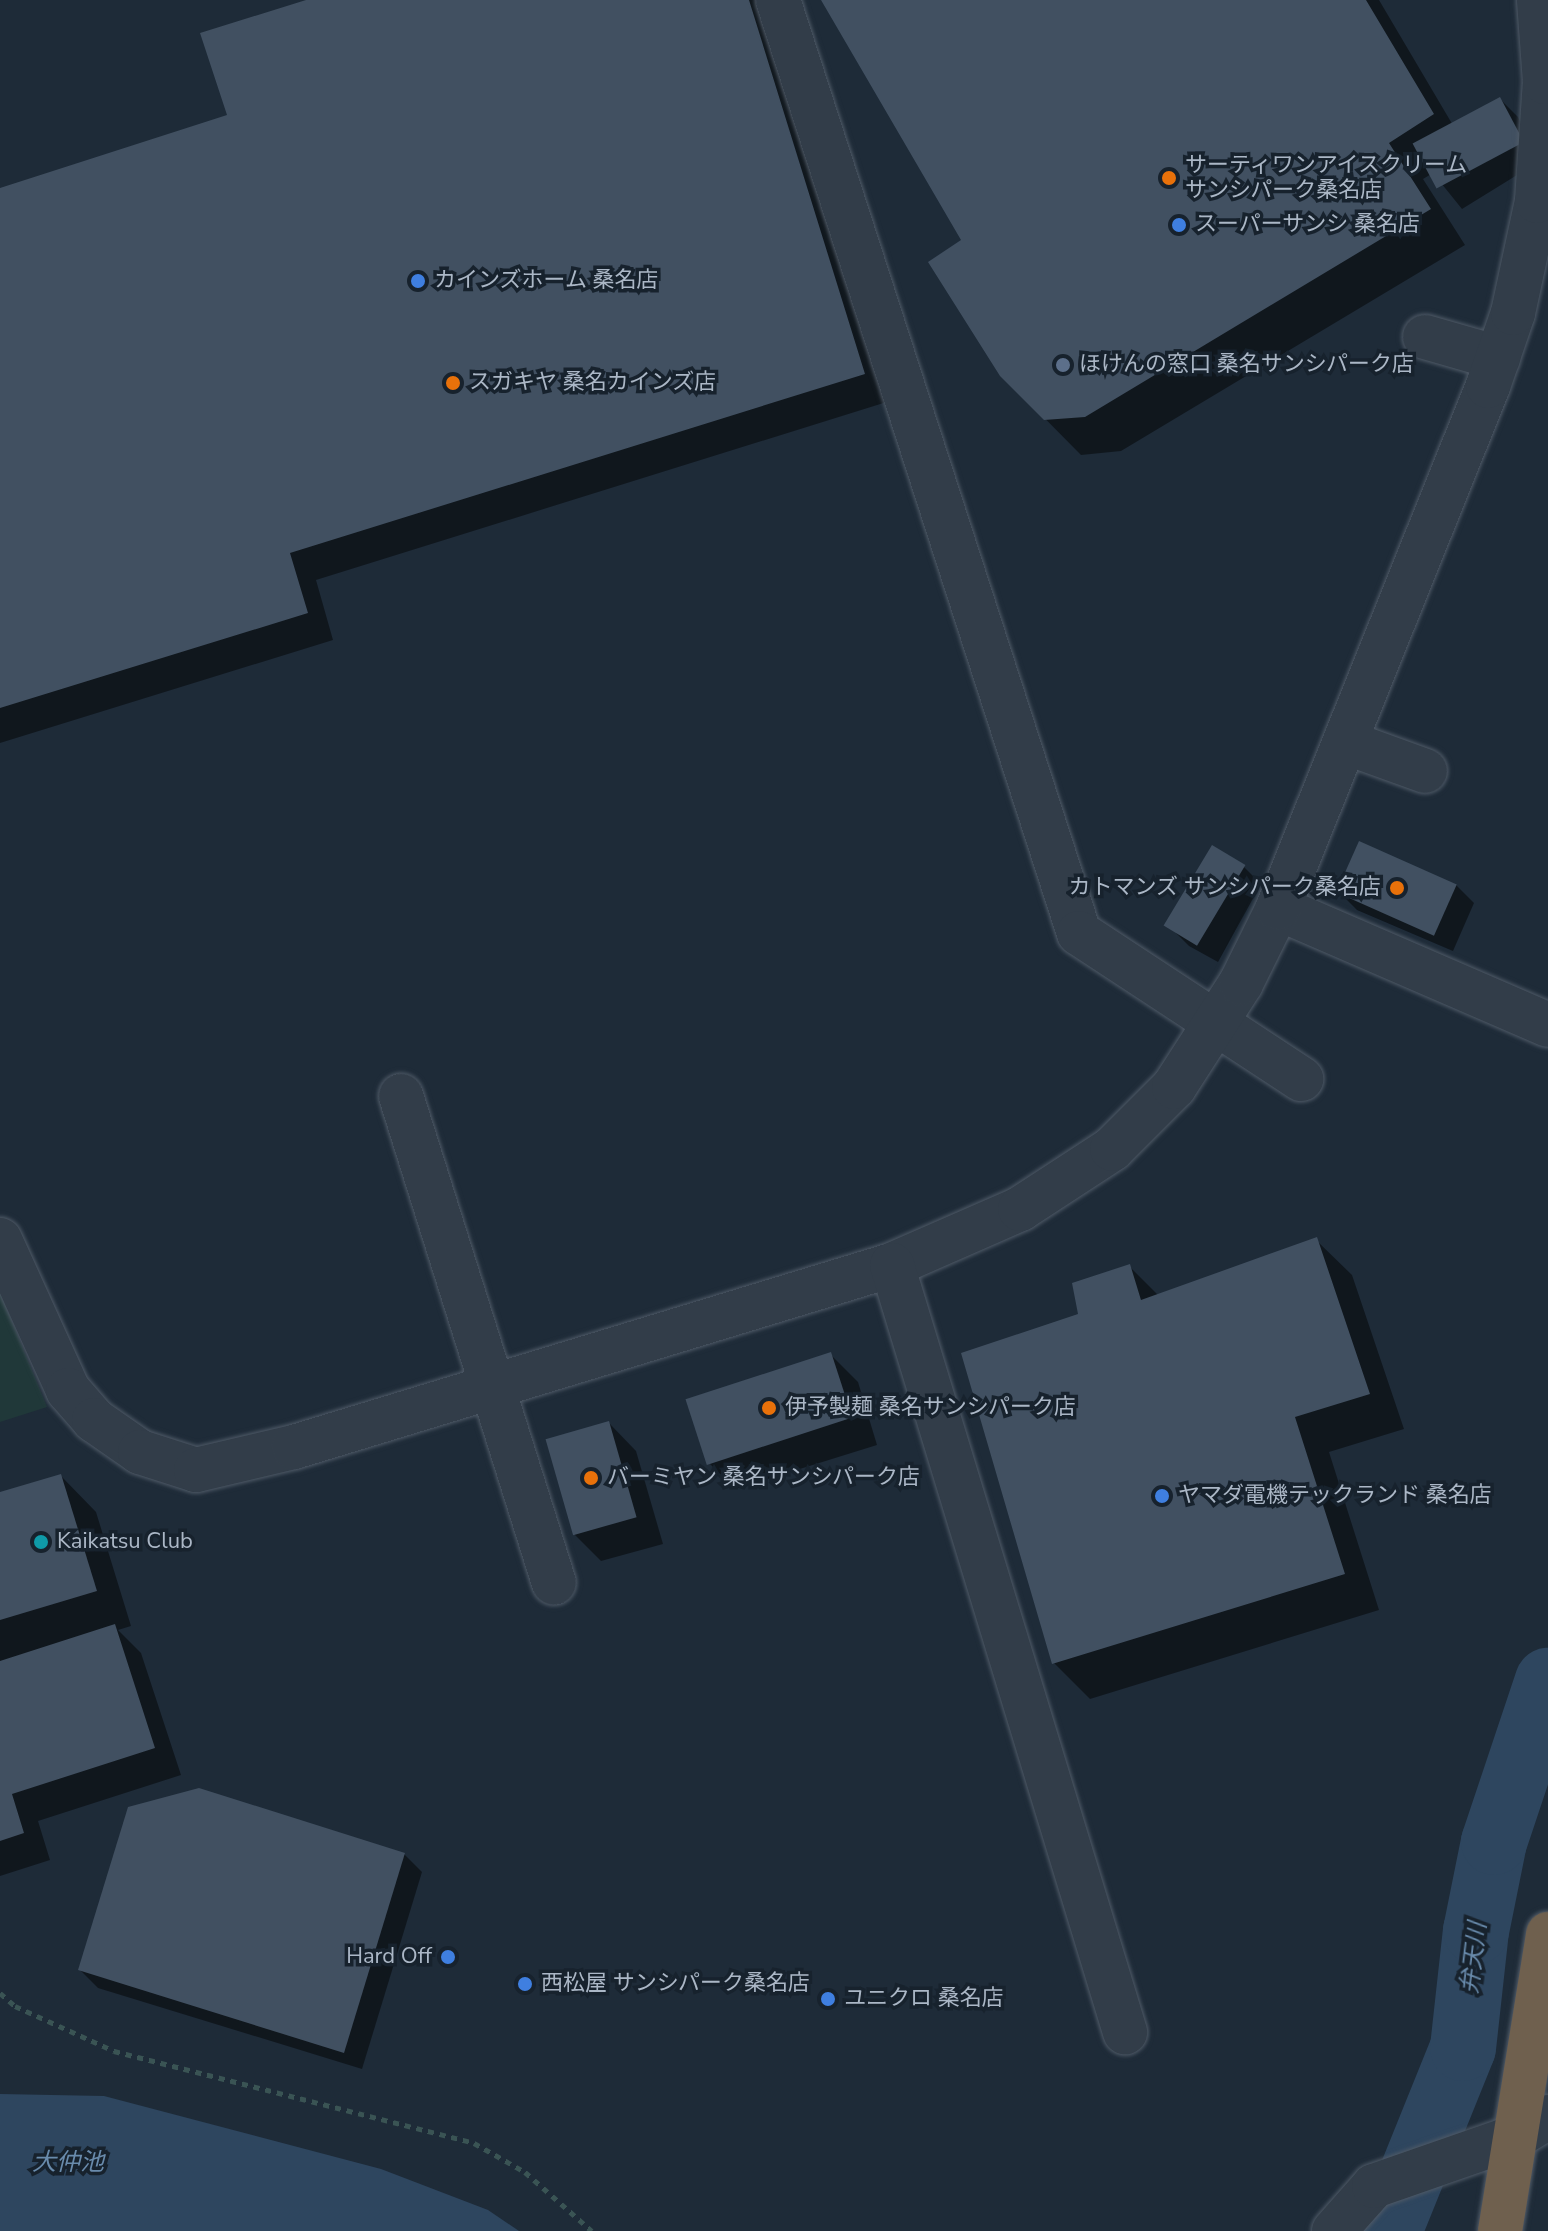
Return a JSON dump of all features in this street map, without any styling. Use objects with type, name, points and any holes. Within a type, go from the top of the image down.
[{"type":"highway","points":[[1500,2231],[1531,2127],[1548,1934]]},
{"type":"street","points":[[778,0],[1079,933],[1301,1079]]},
{"type":"street","points":[[0,1240],[68,1390],[94,1420],[140,1452],[196,1470],[294,1447],[892,1265],[1020,1209],[1083,1172],[1174,1087],[1214,1024],[1278,908],[1498,358],[1529,241],[1546,136],[1539,0]]},
{"type":"street","points":[[1425,337],[1498,358]]},
{"type":"street","points":[[1345,742],[1425,771]]},
{"type":"street","points":[[1278,908],[1548,1025]]},
{"type":"street","points":[[401,1096],[554,1583]]},
{"type":"street","points":[[892,1265],[1125,2032]]},
{"type":"street","points":[[1334,2231],[1374,2186],[1531,2127]]},
{"type":"path","points":[[0,1993],[15,2006],[114,2051],[474,2143],[525,2172],[592,2231]]},
{"type":"green space","points":[[0,1292],[47,1407],[0,1422]]},
{"type":"water","name":"大仲池","points":[[0,2094],[104,2096],[381,2169],[488,2210],[519,2231],[0,2231]]},
{"type":"building","name":"カインズホーム 桑名店","points":[[306,0],[749,0],[865,374],[290,553],[308,613],[0,708],[0,188],[227,115],[200,33]]},
{"type":"building","name":"スーパーサンシ 桑名店","points":[[821,0],[1366,0],[1434,114],[1389,143],[1431,209],[1085,417],[1044,420],[1000,376],[928,262],[961,240]]},
{"type":"building","points":[[1500,97],[1524,142],[1437,189],[1413,143]]},
{"type":"building","name":"カトマンズ サンシパーク桑名店","points":[[1359,841],[1457,885],[1434,936],[1336,892]]},
{"type":"building","points":[[1212,845],[1245,865],[1197,946],[1164,926]]},
{"type":"building","name":"ヤマダ電機テックランド 桑名店","points":[[1317,1237],[1370,1394],[1295,1417],[1345,1574],[1052,1664],[961,1353],[1078,1314],[1072,1283],[1130,1264],[1141,1300]]},
{"type":"building","name":"伊予製麺 桑名サンシパーク店","points":[[831,1352],[852,1418],[707,1465],[685,1399]]},
{"type":"building","name":"バーミヤン 桑名サンシパーク店","points":[[609,1421],[637,1517],[573,1535],[546,1439]]},
{"type":"building","name":"Kaikatsu Club","points":[[61,1474],[97,1591],[0,1620],[0,1492]]},
{"type":"building","points":[[115,1624],[155,1748],[12,1794],[24,1833],[0,1841],[0,1661]]},
{"type":"building","points":[[199,1788],[405,1853],[344,2053],[78,1970],[128,1807]]},
{"type":"waterway","name":"弁天川","points":[[1389,2231],[1463,2048],[1476,1931],[1494,1842],[1548,1681]]},
{"type":"place","name":"サーティワンアイスクリーム サンシパーク桑名店","points":[[1169,178]]},
{"type":"place","name":"スーパーサンシ 桑名店","points":[[1179,225]]},
{"type":"place","name":"カインズホーム 桑名店","points":[[418,281]]},
{"type":"place","name":"ほけんの窓口 桑名サンシパーク店","points":[[1063,365]]},
{"type":"place","name":"スガキヤ 桑名カインズ店","points":[[453,383]]},
{"type":"place","name":"カトマンズ サンシパーク桑名店","points":[[1397,888]]},
{"type":"place","name":"伊予製麺 桑名サンシパーク店","points":[[769,1408]]},
{"type":"place","name":"バーミヤン 桑名サンシパーク店","points":[[591,1478]]},
{"type":"place","name":"ヤマダ電機テックランド 桑名店","points":[[1162,1496]]},
{"type":"place","name":"Kaikatsu Club","points":[[41,1542]]},
{"type":"place","name":"Hard Off","points":[[448,1957]]},
{"type":"place","name":"西松屋 サンシパーク桑名店","points":[[525,1984]]},
{"type":"place","name":"ユニクロ 桑名店","points":[[828,1999]]}]
